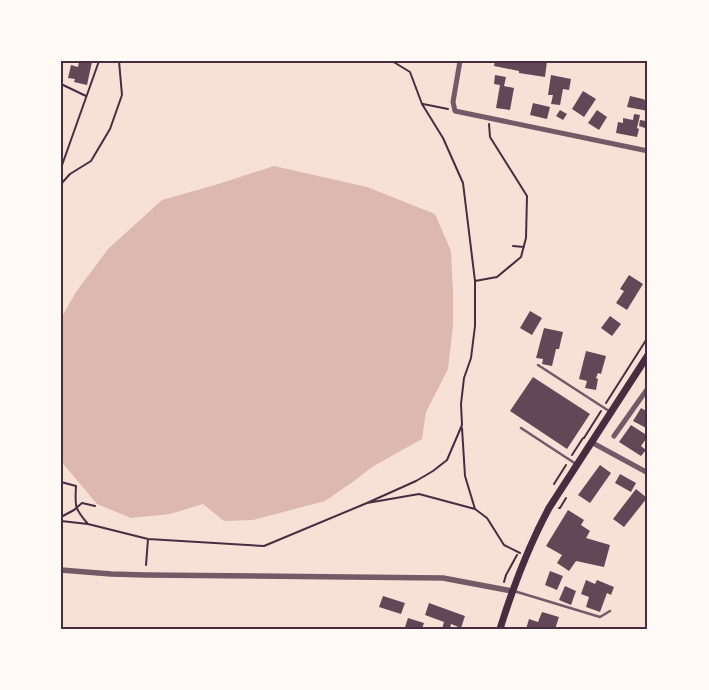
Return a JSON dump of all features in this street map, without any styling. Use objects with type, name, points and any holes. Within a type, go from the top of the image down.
[{"type":"main road","points":[[500,629],[512,591],[536,533],[549,508],[648,355]]},
{"type":"street","points":[[460,61],[453,102],[455,111],[648,151]]},
{"type":"street","points":[[614,436],[648,388]]},
{"type":"street","points":[[591,442],[648,473]]},
{"type":"street","points":[[61,570],[137,574],[443,578],[512,591]]},
{"type":"lane","points":[[538,365],[610,412]]},
{"type":"lane","points":[[521,428],[577,464]]},
{"type":"lane","points":[[512,591],[600,617],[610,611]]},
{"type":"path","points":[[61,168],[99,61]]},
{"type":"path","points":[[61,184],[70,174],[91,161],[110,130],[122,96],[119,61]]},
{"type":"path","points":[[392,61],[410,72],[422,104],[443,138],[463,182],[476,280],[476,326],[471,358],[464,378],[461,404],[465,476],[475,509]]},
{"type":"path","points":[[61,84],[86,96]]},
{"type":"path","points":[[422,104],[455,111]]},
{"type":"path","points":[[476,280],[497,277],[521,257],[526,238],[527,196],[490,137],[489,118]]},
{"type":"path","points":[[513,246],[524,247]]},
{"type":"path","points":[[591,442],[583,438],[648,337]]},
{"type":"path","points":[[61,521],[88,524],[148,539],[264,546],[367,503],[416,481],[433,471],[447,460],[462,425]]},
{"type":"path","points":[[61,482],[76,486],[75,503],[79,513],[88,524]]},
{"type":"path","points":[[367,503],[419,494],[475,509],[487,518],[504,545],[518,552]]},
{"type":"path","points":[[61,517],[82,503],[95,506]]},
{"type":"path","points":[[146,565],[148,539]]},
{"type":"shaded area","points":[[274,166],[367,187],[435,214],[451,251],[453,326],[448,369],[426,412],[422,439],[372,467],[325,501],[253,520],[224,521],[203,504],[170,514],[131,518],[97,504],[61,460],[61,318],[76,292],[108,249],[162,200]]},
{"type":"building","points":[[79,61],[92,62],[87,85],[74,82],[75,79],[68,78],[71,65],[78,67]]},
{"type":"building","points":[[495,61],[547,61],[545,77],[519,73],[519,71],[494,66]]},
{"type":"building","points":[[495,75],[506,77],[504,86],[514,88],[510,110],[496,108],[500,85],[494,84]]},
{"type":"building","points":[[551,75],[571,79],[569,90],[563,89],[560,105],[551,104],[553,95],[548,95]]},
{"type":"building","points":[[583,91],[596,99],[584,117],[572,109]]},
{"type":"building","points":[[630,96],[648,102],[648,111],[627,107]]},
{"type":"building","points":[[533,103],[550,107],[547,119],[530,115]]},
{"type":"building","points":[[560,110],[567,114],[563,120],[556,116]]},
{"type":"building","points":[[597,110],[607,117],[599,130],[588,123]]},
{"type":"building","points":[[634,114],[640,115],[637,137],[616,133],[618,122],[623,123],[623,118],[633,120]]},
{"type":"building","points":[[640,120],[646,121],[645,128],[639,126]]},
{"type":"building","points":[[629,275],[643,284],[627,310],[616,303],[624,291],[620,289]]},
{"type":"building","points":[[530,311],[542,318],[532,335],[520,328]]},
{"type":"building","points":[[610,316],[621,324],[612,336],[601,328]]},
{"type":"building","points":[[544,328],[563,332],[552,366],[542,364],[543,359],[536,358]]},
{"type":"building","points":[[586,351],[606,356],[601,374],[598,373],[596,378],[598,379],[596,390],[585,388],[587,381],[579,379]]},
{"type":"building","points":[[533,377],[590,414],[567,449],[510,411]]},
{"type":"building","points":[[641,408],[648,412],[648,429],[633,421]]},
{"type":"building","points":[[631,425],[648,436],[641,446],[646,450],[641,456],[619,442]]},
{"type":"building","points":[[600,465],[611,473],[590,503],[578,495]]},
{"type":"building","points":[[620,474],[636,483],[631,492],[615,483]]},
{"type":"building","points":[[636,489],[647,498],[624,527],[613,519]]},
{"type":"building","points":[[568,510],[584,520],[581,525],[590,531],[586,538],[610,545],[604,567],[576,561],[569,571],[557,563],[562,555],[546,546]]},
{"type":"building","points":[[550,571],[563,576],[557,590],[545,585]]},
{"type":"building","points":[[586,580],[595,584],[597,580],[614,587],[611,595],[607,593],[600,612],[586,607],[589,597],[581,594]]},
{"type":"building","points":[[565,586],[576,591],[571,605],[559,600]]},
{"type":"building","points":[[383,596],[405,603],[401,614],[379,607]]},
{"type":"building","points":[[429,603],[465,616],[461,628],[451,624],[450,629],[442,629],[444,622],[425,615]]},
{"type":"building","points":[[542,612],[559,617],[555,629],[526,629],[529,619],[538,622]]},
{"type":"building","points":[[408,618],[424,623],[422,629],[409,629],[405,627]]}]
